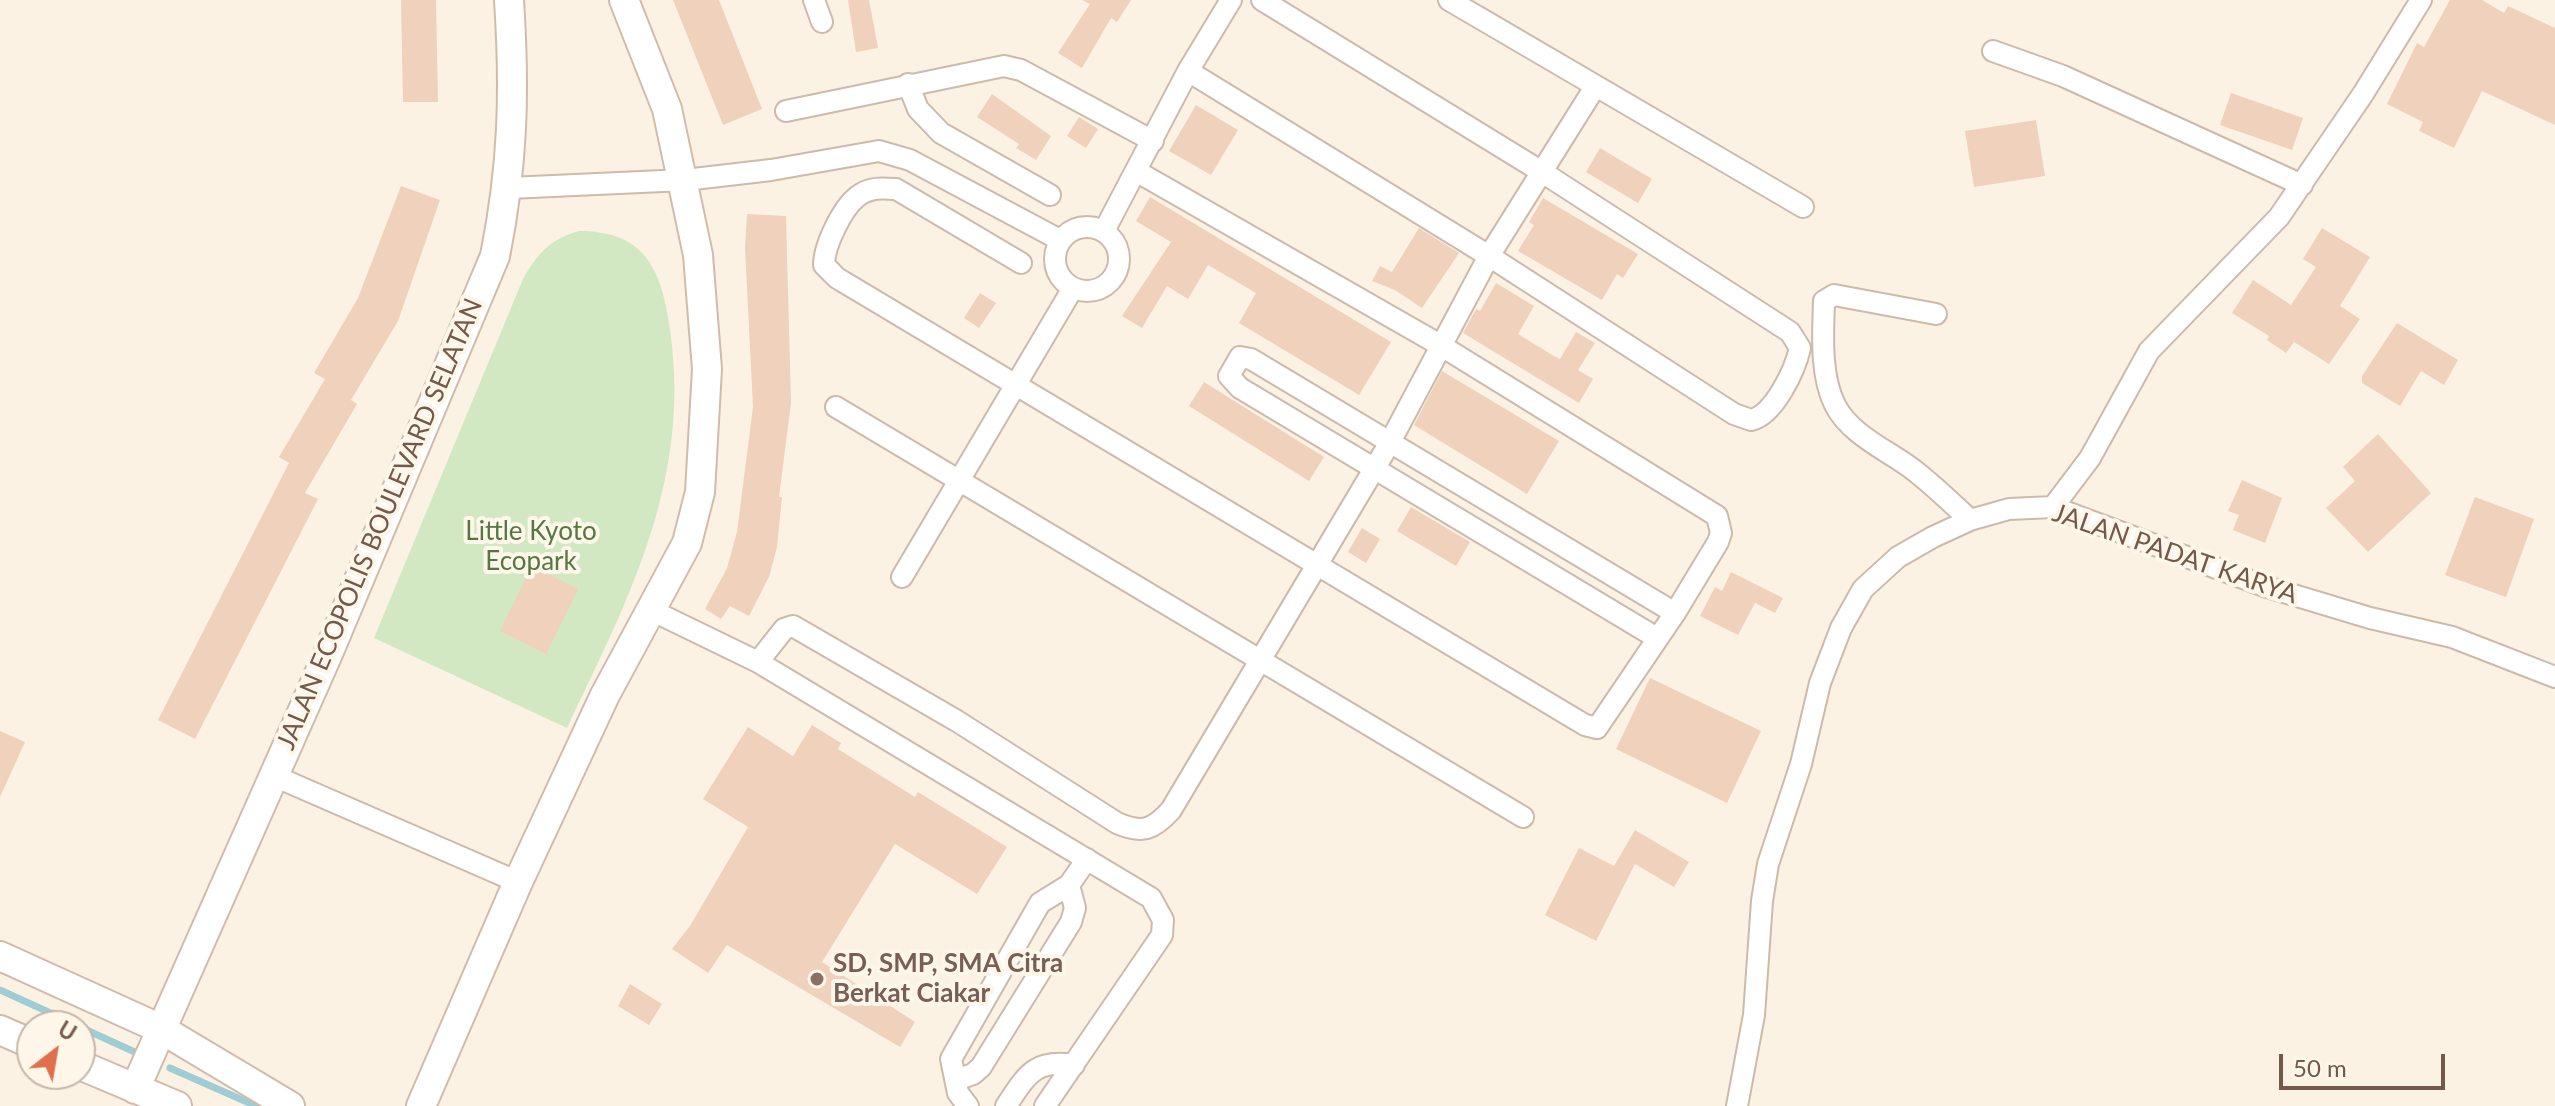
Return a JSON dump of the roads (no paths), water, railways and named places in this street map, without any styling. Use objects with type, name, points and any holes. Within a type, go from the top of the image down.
[{"type":"street","name":"JALAN ECOPOLIS BOULEVARD SELATAN","points":[[139,1078],[327,656],[495,256],[509,188],[515,88],[509,0]]},
{"type":"street","points":[[421,1106],[511,879],[687,543],[700,492],[707,369],[698,255],[685,180],[667,109],[624,0]]},
{"type":"street","points":[[814,0],[822,22]]},
{"type":"street","points":[[1104,231],[1188,71],[1231,0]]},
{"type":"street","points":[[1188,71],[1489,256],[1734,414],[1751,420],[1767,411],[1800,348],[1790,332],[1542,172],[1262,0]]},
{"type":"street","points":[[1449,0],[1803,207]]},
{"type":"street","points":[[2053,507],[2090,458],[2149,351],[2250,250],[2302,185],[2421,0]]},
{"type":"street","points":[[1993,51],[2063,76],[2302,185]]},
{"type":"street","points":[[786,111],[991,67],[1014,67],[1153,141]]},
{"type":"street","points":[[908,84],[923,116],[941,133],[1050,195]]},
{"type":"street","points":[[758,662],[784,629],[793,626],[957,721],[1117,823],[1135,831],[1155,827],[1171,810],[1389,444],[1489,256],[1595,87]]},
{"type":"street","points":[[509,188],[685,180],[879,151],[910,160],[1060,240]]},
{"type":"street","points":[[1021,263],[896,189],[874,188],[856,197],[824,247],[824,265],[837,278],[1315,566],[1591,728],[1597,728],[1675,613],[1718,542],[1721,533],[1717,516],[1440,345],[1136,171]]},
{"type":"street","points":[[1080,227],[1104,231],[1118,248],[1118,270],[1104,286],[1083,291],[1073,288],[1058,272],[1056,251],[1060,240],[1080,227]]},
{"type":"street","points":[[902,577],[1073,288]]},
{"type":"street","points":[[1936,314],[1834,295],[1827,297],[1824,301],[1823,341],[1829,385],[1842,416],[1863,436],[1916,472],[1970,520]]},
{"type":"street","points":[[1657,638],[1240,388],[1230,380],[1230,374],[1245,356],[1675,613]]},
{"type":"street","points":[[836,407],[1523,817]]},
{"type":"street","name":"JALAN PADAT KARYA","points":[[1737,1106],[1754,1015],[1768,864],[1801,764],[1820,683],[1836,642],[1863,589],[1898,557],[1970,520],[2009,509],[2053,507],[2267,587],[2370,618],[2452,637],[2555,677]]},
{"type":"street","points":[[651,610],[758,662],[1151,898],[1163,920],[1162,935],[1045,1106]]},
{"type":"street","points":[[272,775],[511,879]]},
{"type":"street","points":[[968,1106],[958,1093],[951,1059],[1040,903],[1069,885],[1087,859]]},
{"type":"street","points":[[956,1080],[981,1067],[1071,922],[1075,908],[1069,885]]},
{"type":"street","points":[[0,956],[158,1034],[290,1106]]},
{"type":"street","points":[[1006,1106],[1024,1079],[1040,1066],[1054,1062],[1074,1065]]},
{"type":"street","points":[[96,1069],[139,1078],[177,1106]]},
{"type":"waterway","points":[[0,990],[44,1010]]},
{"type":"waterway","points":[[96,1034],[139,1054]]},
{"type":"waterway","points":[[170,1068],[256,1106]]},
{"type":"place","name":"SD, SMP, SMA Citra Berkat Ciakar","points":[[817,979]]},
{"type":"park label","name":"Little Kyoto Ecopark","points":[[531,547]]}]
